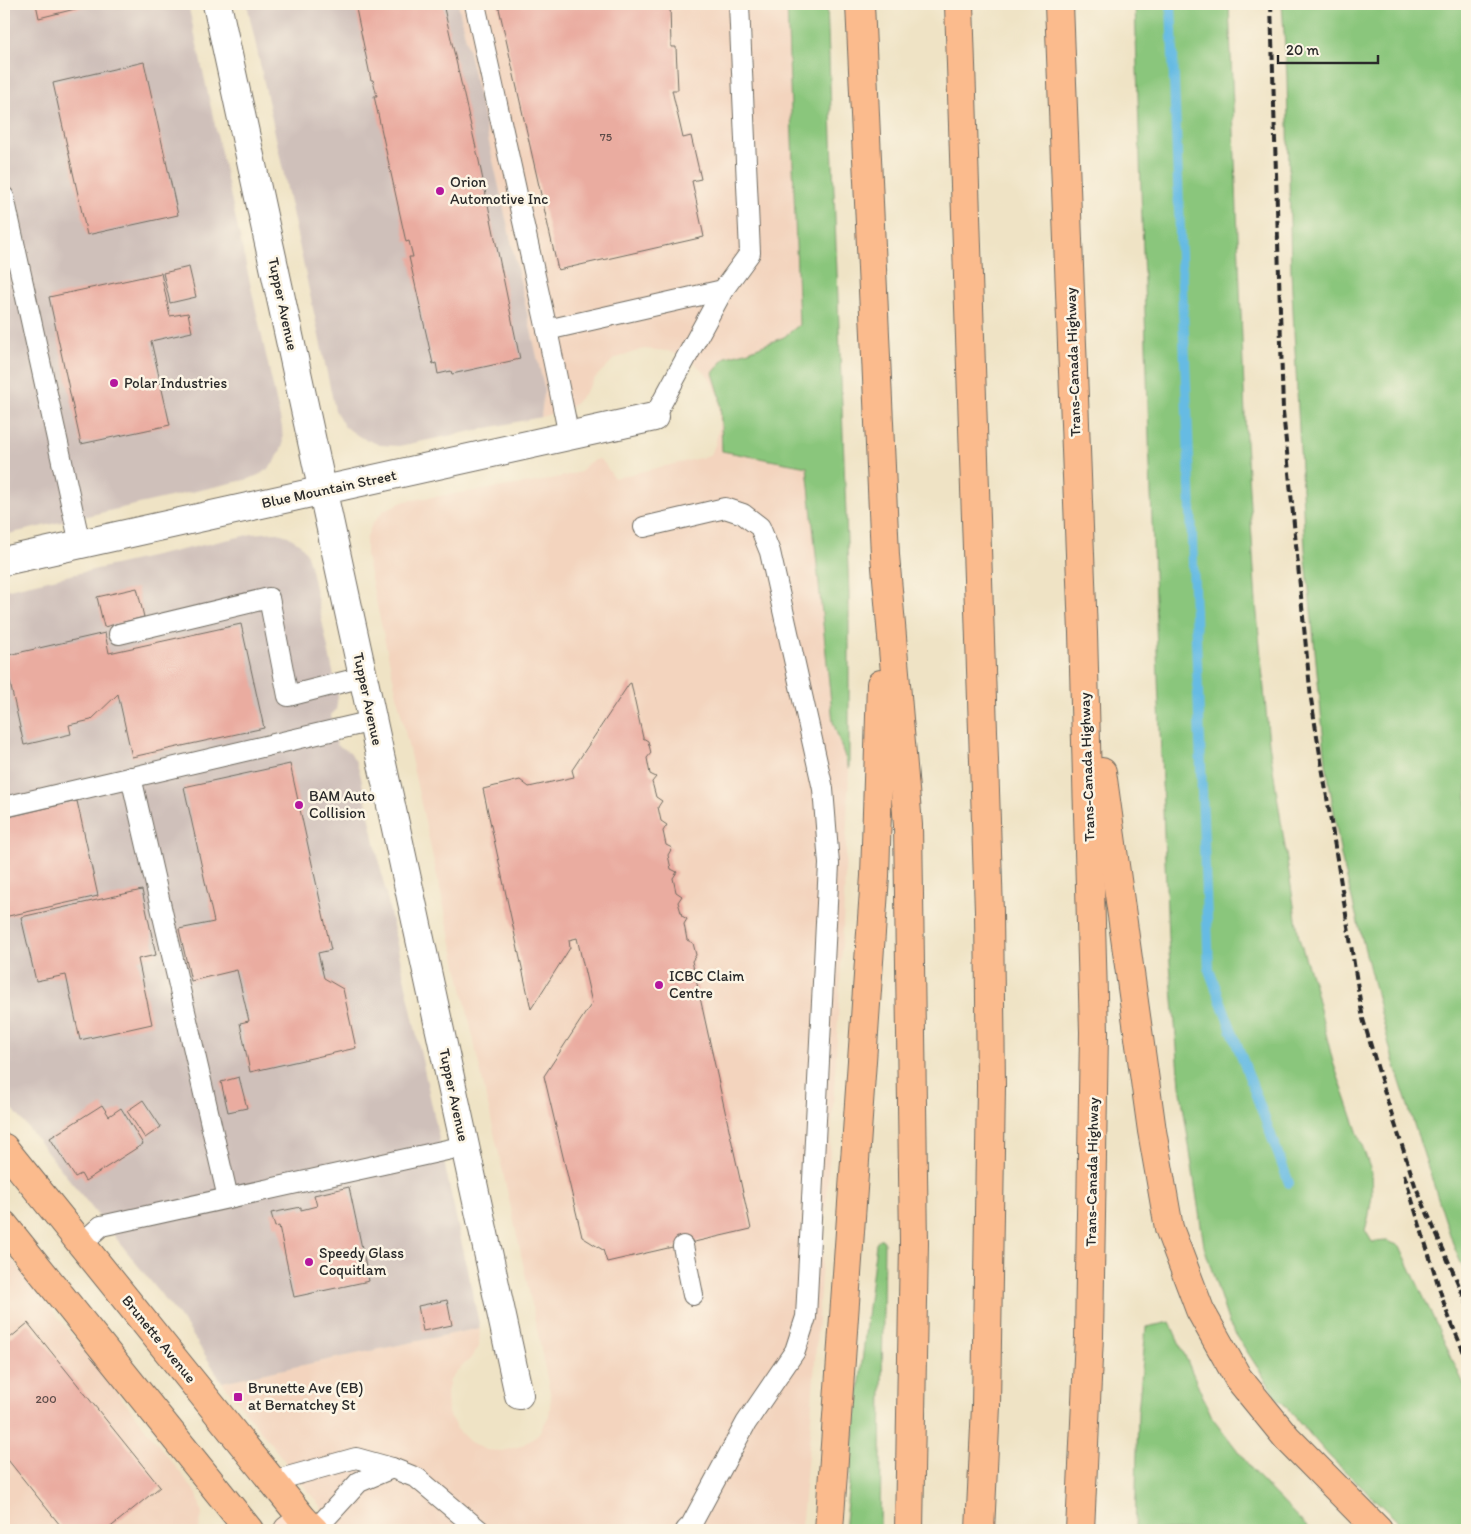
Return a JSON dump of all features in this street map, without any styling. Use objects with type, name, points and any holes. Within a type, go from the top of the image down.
[{"type":"main road","points":[[860,4],[885,555],[908,825],[914,1243],[909,1530]]},
{"type":"main road","points":[[959,4],[990,912],[990,1115],[986,1406],[980,1530]]},
{"type":"main road","name":"Trans-Canada Highway","points":[[1059,4],[1083,633],[1094,1032],[1090,1337],[1080,1530]]},
{"type":"main road","points":[[829,1530],[875,876],[885,555]]},
{"type":"main road","points":[[1083,633],[1152,1131],[1169,1228],[1200,1310],[1238,1378],[1286,1438],[1378,1530]]},
{"type":"main road","name":"Brunette Avenue","points":[[4,1148],[273,1481],[305,1527]]},
{"type":"main road","points":[[4,1224],[249,1530]]},
{"type":"street","name":"Tupper Avenue","points":[[218,4],[519,1395]]},
{"type":"street","name":"Blue Mountain Street","points":[[4,561],[654,417]]},
{"type":"lane","points":[[475,4],[569,436]]},
{"type":"lane","points":[[654,417],[724,290],[750,253],[739,4]]},
{"type":"lane","points":[[4,197],[80,544]]},
{"type":"lane","points":[[547,330],[724,290]]},
{"type":"lane","points":[[644,527],[725,508],[743,514],[760,527],[770,552],[823,789],[829,864],[806,1318],[795,1351],[746,1423],[691,1525],[686,1530]]},
{"type":"lane","points":[[120,634],[269,598],[288,696],[363,676]]},
{"type":"lane","points":[[4,807],[373,721]]},
{"type":"lane","points":[[131,777],[228,1198]]},
{"type":"lane","points":[[82,1243],[101,1226],[465,1146]]},
{"type":"lane","points":[[683,1246],[693,1296]]},
{"type":"lane","points":[[273,1481],[356,1458],[392,1468],[417,1478],[479,1530]]},
{"type":"lane","points":[[305,1527],[359,1482],[392,1468]]},
{"type":"shaded area","points":[[4,4],[188,4],[282,427],[283,445],[275,462],[263,473],[249,479],[4,535]]},
{"type":"shaded area","points":[[247,4],[458,4],[544,388],[541,417],[399,446],[380,445],[360,437],[344,426],[335,410]]},
{"type":"shaded area","points":[[458,4],[787,4],[799,325],[833,722],[849,769],[834,1092],[810,1432],[801,1530],[339,1530],[222,1382],[480,1328],[479,1347],[450,1380],[447,1392],[448,1413],[457,1429],[470,1442],[486,1450],[502,1451],[521,1446],[537,1436],[549,1416],[551,1397],[520,1249],[366,556],[366,539],[372,524],[384,510],[405,501],[543,481],[581,472],[588,463],[599,459],[614,478],[709,456],[715,446],[719,426],[719,397],[709,377],[694,362],[668,351],[643,349],[614,359],[570,408],[541,417],[544,388]]},
{"type":"shaded area","points":[[275,532],[288,536],[300,544],[306,552],[310,565],[338,695],[336,710],[331,715],[337,745],[350,752],[360,773],[480,1328],[222,1382],[188,1328],[4,1098],[4,590],[252,534]]},
{"type":"shaded area","points":[[4,1249],[197,1494],[202,1514],[199,1530],[4,1530]]},
{"type":"green space","points":[[787,4],[827,4],[849,595],[849,769],[833,722],[807,467],[722,451],[720,396],[713,373],[726,357],[746,352],[784,337],[799,325]]},
{"type":"green space","points":[[1135,4],[1229,4],[1246,441],[1256,603],[1269,743],[1299,938],[1314,985],[1333,1062],[1371,1171],[1372,1196],[1365,1230],[1372,1242],[1387,1241],[1400,1246],[1467,1391],[1467,1530],[1407,1530],[1330,1457],[1274,1393],[1229,1324],[1204,1246],[1180,1085],[1168,939]]},
{"type":"green space","points":[[1282,4],[1467,4],[1467,1277],[1454,1247],[1393,1060],[1341,856],[1326,763],[1305,549],[1291,271],[1287,76]]},
{"type":"green space","points":[[879,1239],[882,1239],[884,1242],[880,1530],[844,1530],[867,1316],[876,1244]]},
{"type":"green space","points":[[1170,1322],[1212,1417],[1257,1476],[1310,1530],[1135,1530],[1138,1412],[1146,1327]]},
{"type":"building","points":[[36,4],[95,4],[39,18]]},
{"type":"building","points":[[355,4],[443,4],[479,161],[520,359],[452,374],[451,371],[438,374],[436,363],[433,364],[409,257],[413,257],[409,241],[406,242],[374,96],[377,96],[373,80],[371,80]]},
{"type":"building","points":[[498,4],[670,4],[671,47],[676,47],[678,90],[672,90],[683,138],[691,136],[701,179],[692,181],[704,237],[558,270]]},
{"type":"building","points":[[144,62],[178,215],[87,235],[53,83]]},
{"type":"building","points":[[189,267],[196,297],[170,303],[163,273]]},
{"type":"building","name":"Polar Industries","points":[[161,273],[170,316],[188,313],[192,332],[151,341],[170,425],[81,444],[49,297]]},
{"type":"building","points":[[137,588],[144,617],[104,627],[97,597]]},
{"type":"building","points":[[241,624],[264,728],[132,757],[118,694],[91,720],[69,725],[71,734],[24,745],[4,656],[105,633],[109,653]]},
{"type":"building","name":"ICBC Claim Centre","points":[[631,683],[643,738],[648,741],[651,753],[647,758],[650,774],[656,777],[652,782],[656,797],[662,801],[658,807],[661,821],[667,825],[663,831],[666,845],[672,848],[668,855],[671,869],[677,872],[673,878],[676,892],[682,896],[678,902],[682,916],[687,919],[684,924],[687,940],[693,943],[696,955],[692,961],[751,1229],[607,1262],[603,1250],[582,1237],[544,1076],[592,1003],[577,938],[569,940],[570,948],[531,1009],[483,789],[520,780],[529,787],[574,777],[572,770]]},
{"type":"building","points":[[290,764],[331,950],[318,953],[324,978],[343,989],[356,1048],[250,1072],[240,1023],[249,1021],[237,970],[191,981],[179,929],[214,922],[184,787]]},
{"type":"building","points":[[77,801],[98,896],[4,917],[4,818]]},
{"type":"building","points":[[142,890],[156,955],[138,959],[152,1024],[80,1040],[66,975],[36,981],[21,917]]},
{"type":"building","points":[[239,1077],[247,1108],[228,1112],[221,1082]]},
{"type":"building","points":[[143,1100],[161,1127],[145,1138],[127,1111]]},
{"type":"building","points":[[102,1105],[109,1116],[121,1108],[143,1144],[85,1181],[81,1174],[75,1177],[50,1138]]},
{"type":"building","points":[[349,1187],[369,1281],[294,1297],[279,1226],[275,1227],[271,1213],[301,1207],[301,1210],[317,1206],[314,1195]]},
{"type":"building","points":[[447,1300],[452,1325],[423,1331],[418,1306]]},
{"type":"building","points":[[28,1323],[160,1487],[107,1530],[64,1530],[4,1455],[4,1343]]},
{"type":"waterway","points":[[1171,4],[1209,970],[1289,1183]]},
{"type":"railway","points":[[1271,4],[1283,411],[1311,699],[1363,1019],[1415,1185],[1467,1304]]},
{"type":"railway","points":[[1404,1174],[1446,1310],[1467,1360]]},
{"type":"place","name":"Orion Automotive Inc","points":[[440,191]]},
{"type":"place","name":"Polar Industries","points":[[114,383]]},
{"type":"place","name":"BAM Auto Collision","points":[[299,805]]},
{"type":"place","name":"ICBC Claim Centre","points":[[659,985]]},
{"type":"place","name":"Speedy Glass Coquitlam","points":[[309,1262]]},
{"type":"place","name":"Brunette Ave (EB) at Bernatchey St","points":[[238,1397]]}]
